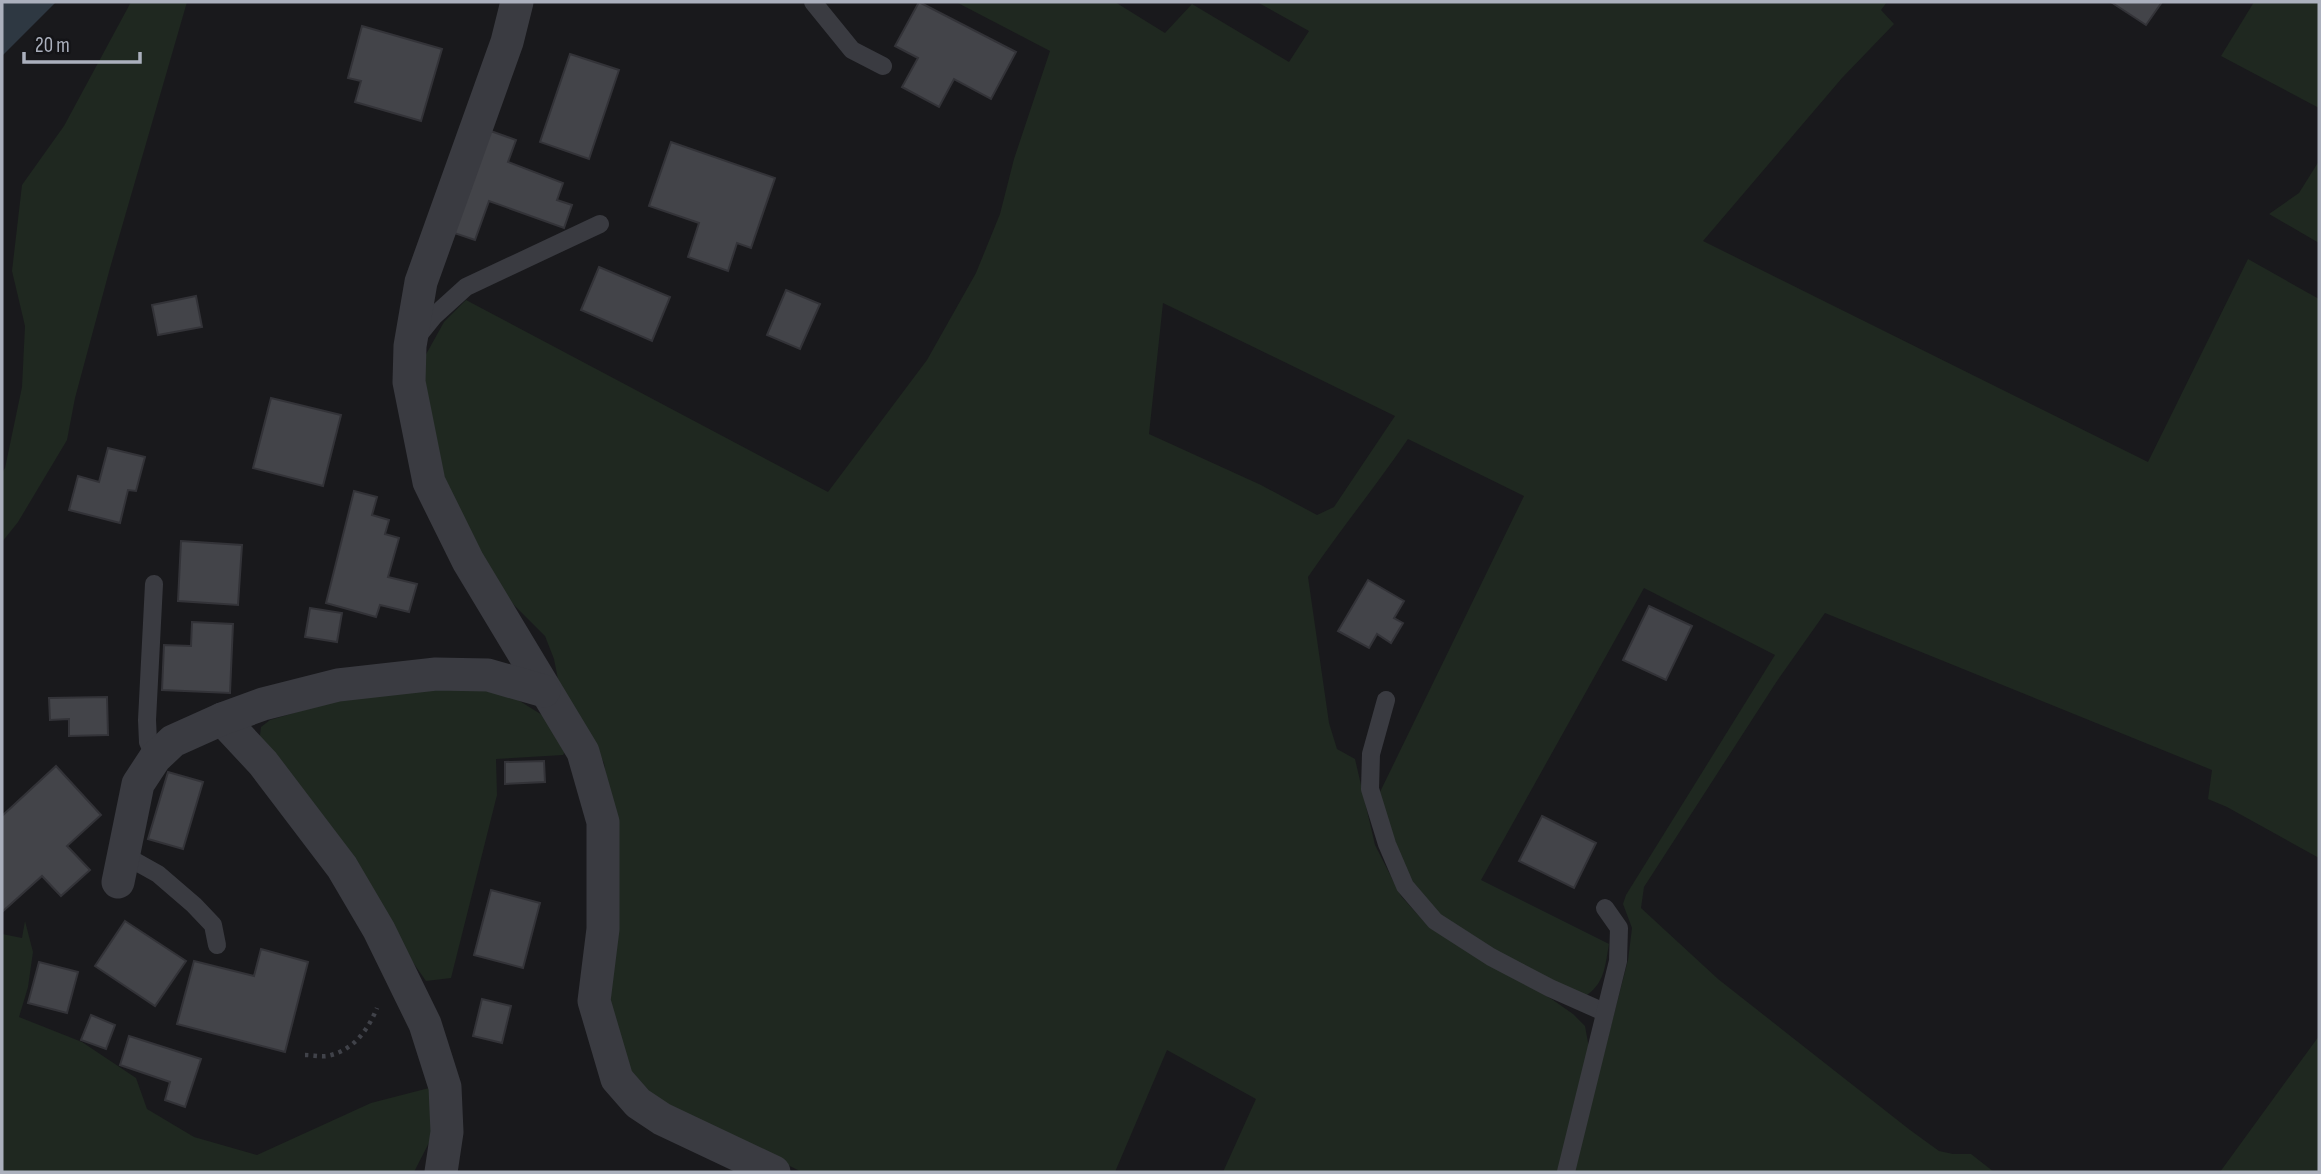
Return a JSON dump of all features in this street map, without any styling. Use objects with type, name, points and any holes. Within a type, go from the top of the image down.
[{"type":"street","points":[[517,2],[507,41],[421,282],[410,346],[409,382],[429,482],[468,561],[583,752],[603,822],[603,929],[594,1001],[617,1079],[638,1103],[662,1119],[774,1172]]},
{"type":"street","points":[[121,868],[138,784],[155,758],[173,741],[222,719],[263,704],[338,685],[436,674],[488,675],[544,691]]},
{"type":"street","points":[[222,719],[263,763],[342,867],[380,930],[425,1024],[444,1087],[447,1132],[441,1172]]},
{"type":"lane","points":[[813,2],[852,50],[883,66]]},
{"type":"lane","points":[[410,346],[434,316],[466,287],[600,224]]},
{"type":"lane","points":[[154,583],[147,720],[148,741],[155,758]]},
{"type":"lane","points":[[1386,700],[1371,754],[1370,789],[1387,844],[1405,886],[1435,922],[1491,957],[1604,1012]]},
{"type":"lane","points":[[121,868],[158,874],[213,925],[217,945]]},
{"type":"lane","points":[[1566,1172],[1618,961],[1619,928],[1605,908]]},
{"type":"path","points":[[305,1055],[327,1056],[354,1045],[371,1024],[393,957]]},
{"type":"shaded area","points":[[2,2],[56,2],[2,56]]},
{"type":"shaded area","points":[[131,2],[187,2],[110,268],[75,398],[67,440],[18,522],[2,542],[2,473],[22,387],[25,326],[12,271],[22,185],[64,126]]},
{"type":"shaded area","points":[[956,2],[1115,2],[1165,33],[1192,4],[1289,62],[1309,31],[1257,2],[1887,2],[1881,10],[1894,24],[1842,78],[1703,241],[2148,462],[2248,259],[2319,299],[2319,858],[2208,799],[2212,770],[1825,613],[1777,681],[1644,887],[1641,908],[1718,979],[1910,1130],[1939,1151],[1971,1154],[1994,1172],[1573,1172],[1628,960],[1632,928],[1623,904],[1626,895],[1775,655],[1644,588],[1481,880],[1609,944],[1603,974],[1596,986],[1584,997],[1490,948],[1442,916],[1423,900],[1410,883],[1396,850],[1380,792],[1524,496],[1408,439],[1308,577],[1329,723],[1337,749],[1355,759],[1375,845],[1401,896],[1430,928],[1553,1000],[1585,1026],[1589,1048],[1558,1172],[1223,1172],[1256,1099],[1167,1050],[1115,1172],[802,1172],[660,1103],[628,1073],[606,993],[614,825],[604,763],[559,684],[554,659],[545,636],[488,579],[462,538],[425,410],[424,358],[444,322],[466,300],[828,492],[927,360],[976,273],[1000,214],[1014,159],[1050,51]],"holes":[[[1163,303],[1395,416],[1334,507],[1317,515],[1261,485],[1149,434]]]},
{"type":"shaded area","points":[[2254,2],[2319,2],[2319,108],[2221,56]]},
{"type":"shaded area","points":[[2319,161],[2319,243],[2269,214],[2299,193]]},
{"type":"shaded area","points":[[438,686],[487,689],[518,700],[547,718],[566,750],[563,755],[496,759],[497,795],[451,978],[426,981],[259,743],[261,727],[270,720],[335,701]]},
{"type":"shaded area","points":[[25,921],[33,952],[28,987],[19,1017],[82,1042],[136,1078],[147,1109],[194,1137],[257,1155],[371,1103],[433,1087],[437,1127],[414,1172],[2,1172],[2,934],[22,938]]},
{"type":"shaded area","points":[[2319,1036],[2319,1172],[2220,1172]]},
{"type":"building","points":[[919,2],[1016,52],[991,99],[954,79],[939,107],[902,87],[918,58],[895,46]]},
{"type":"building","points":[[2111,2],[2162,2],[2146,25]]},
{"type":"building","points":[[362,26],[442,49],[421,121],[355,102],[361,81],[348,78]]},
{"type":"building","points":[[570,54],[619,70],[589,159],[540,142]]},
{"type":"building","points":[[485,129],[516,140],[508,162],[563,183],[557,200],[572,205],[564,228],[489,201],[475,240],[448,231]]},
{"type":"building","points":[[671,142],[775,178],[751,248],[737,243],[728,271],[688,257],[699,223],[649,206]]},
{"type":"building","points":[[599,267],[670,297],[652,341],[581,310]]},
{"type":"building","points":[[786,290],[820,304],[800,349],[767,335]]},
{"type":"building","points":[[196,296],[202,327],[158,335],[152,305]]},
{"type":"building","points":[[271,398],[341,415],[323,486],[253,468]]},
{"type":"building","points":[[108,448],[145,457],[136,491],[128,490],[120,523],[69,510],[78,476],[99,482]]},
{"type":"building","points":[[354,491],[377,497],[372,515],[389,520],[385,534],[399,538],[388,577],[417,584],[409,612],[380,605],[376,617],[326,603]]},
{"type":"building","points":[[181,541],[242,545],[238,605],[178,601]]},
{"type":"building","points":[[1368,580],[1404,601],[1394,618],[1403,623],[1391,643],[1377,634],[1369,648],[1338,631]]},
{"type":"building","points":[[1649,606],[1692,626],[1666,680],[1623,660]]},
{"type":"building","points":[[310,608],[342,613],[337,642],[305,637]]},
{"type":"building","points":[[192,622],[233,624],[230,693],[162,690],[164,645],[191,646]]},
{"type":"building","points":[[107,697],[108,735],[69,736],[69,719],[50,720],[49,698]]},
{"type":"building","points":[[544,761],[545,782],[505,784],[505,762]]},
{"type":"building","points":[[56,766],[101,815],[67,846],[90,870],[61,896],[42,876],[2,912],[2,816]]},
{"type":"building","points":[[168,772],[203,782],[183,849],[148,839]]},
{"type":"building","points":[[1542,816],[1596,843],[1574,888],[1519,861]]},
{"type":"building","points":[[491,890],[540,903],[523,968],[474,955]]},
{"type":"building","points":[[125,921],[186,961],[155,1006],[95,966]]},
{"type":"building","points":[[261,949],[308,962],[285,1052],[177,1024],[194,961],[254,976]]},
{"type":"building","points":[[39,962],[78,972],[67,1013],[28,1003]]},
{"type":"building","points":[[482,999],[511,1006],[502,1043],[473,1036]]},
{"type":"building","points":[[91,1015],[115,1025],[106,1049],[81,1040]]},
{"type":"building","points":[[129,1036],[201,1059],[185,1107],[165,1100],[170,1082],[120,1065]]}]
